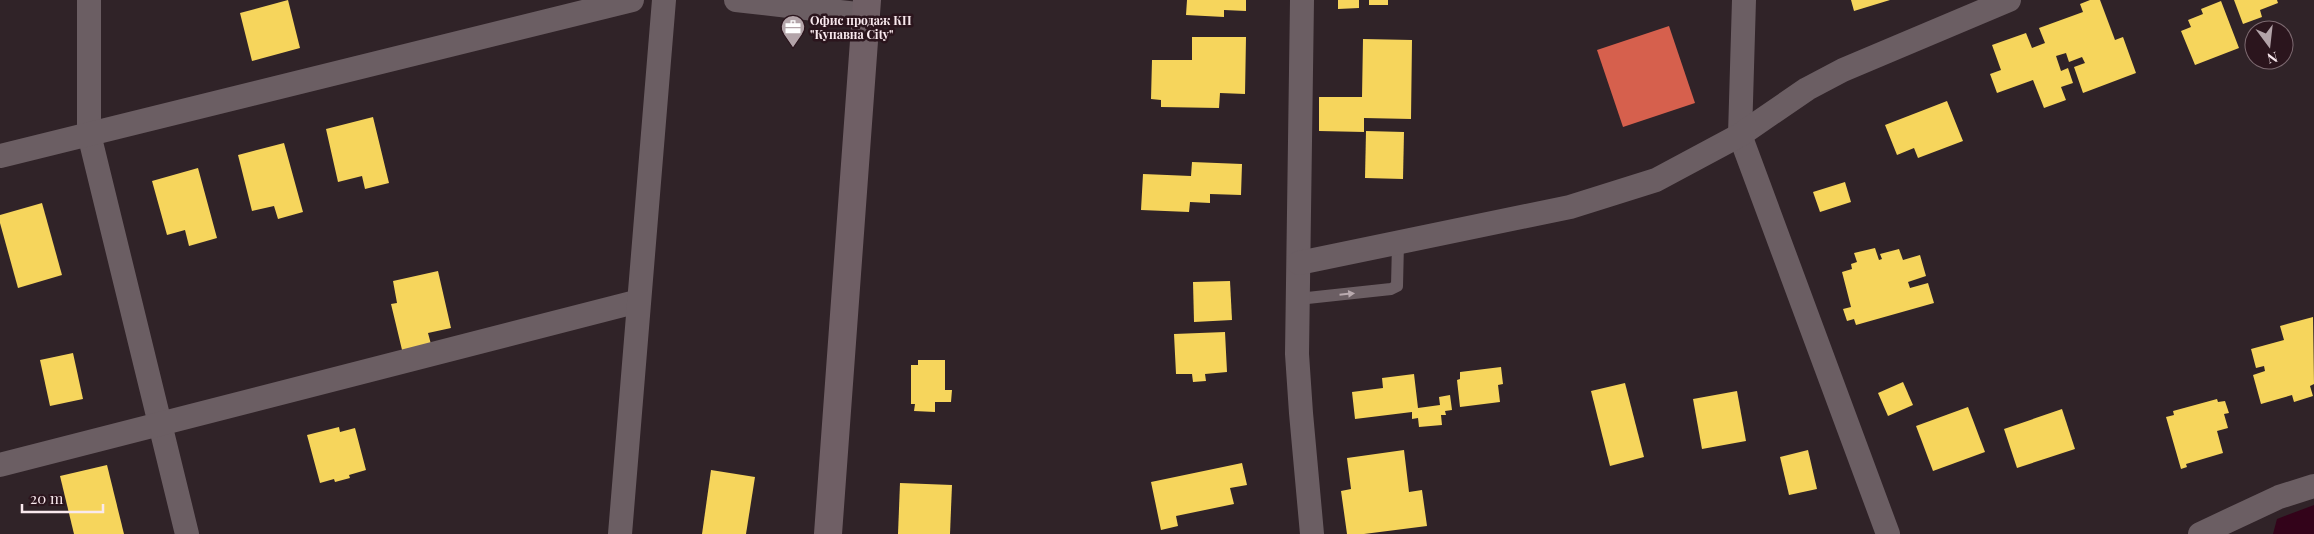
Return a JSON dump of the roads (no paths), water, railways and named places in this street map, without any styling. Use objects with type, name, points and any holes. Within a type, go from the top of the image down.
[{"type":"street","points":[[89,0],[89,134],[187,534]]},
{"type":"street","points":[[0,156],[632,0]]},
{"type":"street","points":[[620,534],[664,0]]},
{"type":"street","points":[[736,0],[867,8],[828,534]]},
{"type":"street","points":[[1302,0],[1298,299],[1300,403],[1312,534]]},
{"type":"street","points":[[1744,0],[1740,134],[1888,534]]},
{"type":"street","points":[[1299,263],[1570,207],[1656,180],[1740,134],[1807,88],[1843,70],[2010,0]]},
{"type":"street","points":[[0,465],[639,301]]},
{"type":"street","points":[[2200,534],[2280,497],[2314,486]]},
{"type":"lane","points":[[1298,299],[1391,289],[1397,286],[1398,243]]},
{"type":"place","name":"Офис продаж КП \"Купавна City\"","points":[[793,48]]}]
